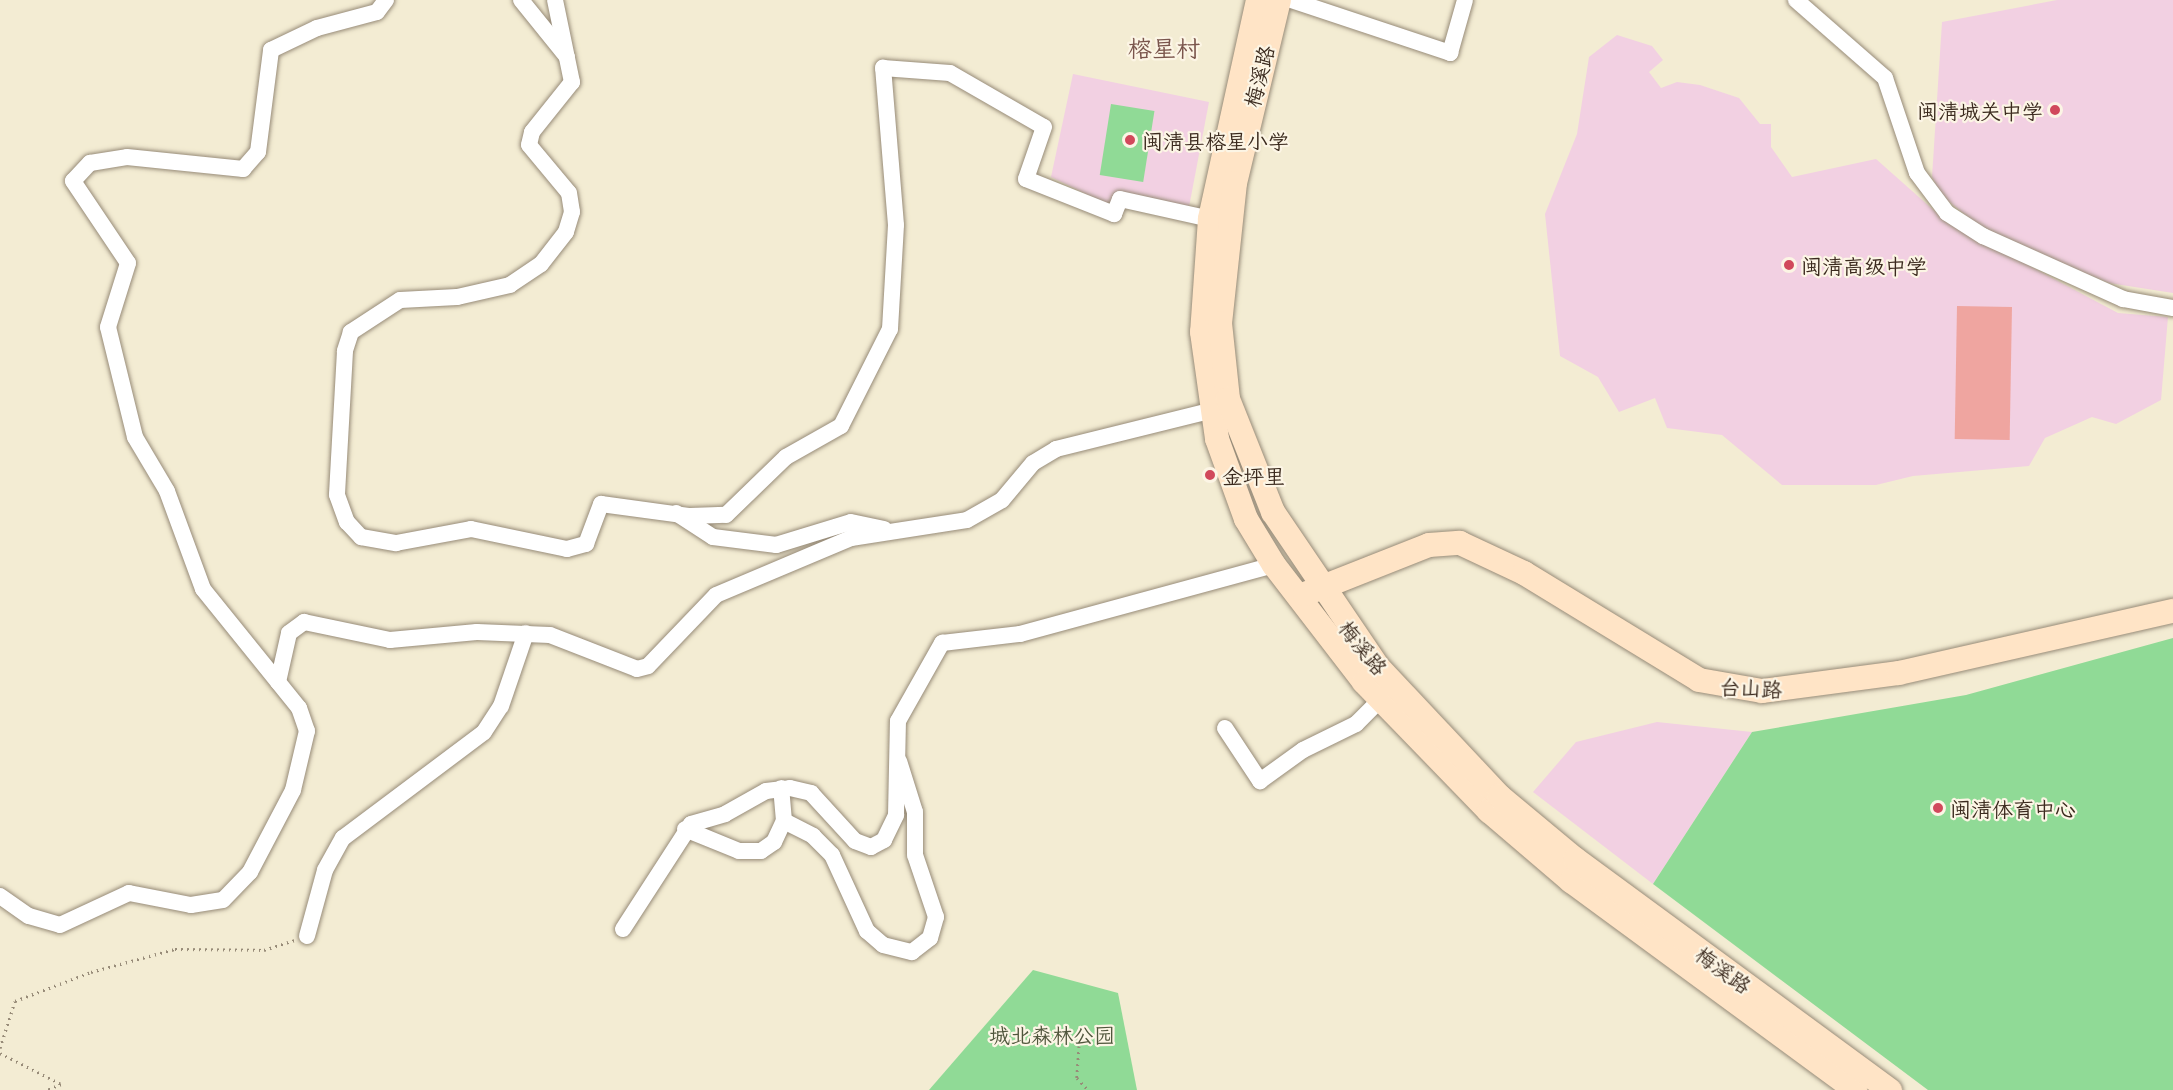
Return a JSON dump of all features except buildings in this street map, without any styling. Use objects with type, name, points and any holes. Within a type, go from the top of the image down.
[{"type":"main road","name":"梅溪路","points":[[1258,0],[1210,219],[1202,332],[1210,411],[1238,500],[1274,566],[1380,700],[1489,811],[1571,880],[1855,1090]]},
{"type":"main road","name":"梅溪路","points":[[1279,0],[1230,208],[1221,332],[1228,399],[1242,445],[1273,512],[1320,588],[1378,667],[1523,817],[1890,1090]]},
{"type":"main road","name":"台山路","points":[[1298,598],[1429,545],[1460,543],[1524,573],[1699,680],[1762,691],[1899,674],[2173,611]]},
{"type":"street","points":[[0,896],[30,916],[60,926],[129,893],[191,905],[223,900],[250,872],[293,790],[307,731],[299,708],[203,589],[167,491],[135,436],[108,327],[128,263],[73,181],[90,163],[127,157],[243,169],[258,152],[271,50],[317,28],[377,12],[386,0]]},
{"type":"street","points":[[521,0],[570,60]]},
{"type":"street","points":[[555,0],[570,60],[572,82],[532,132],[529,145],[569,193],[572,212],[566,232],[541,264],[510,285],[457,297],[400,300],[351,332],[345,351],[337,495],[347,522],[361,537],[396,543],[471,529],[567,549],[586,544],[601,504],[676,513],[726,515],[786,457],[841,426],[890,329],[896,225],[883,68],[950,73],[1044,128],[1026,179],[1114,214],[1120,199],[1210,219]]},
{"type":"street","points":[[1291,0],[1450,53],[1465,0]]},
{"type":"street","points":[[1796,0],[1886,78],[1917,173],[1947,213],[1983,236],[2123,299],[2173,308]]},
{"type":"street","points":[[278,682],[289,633],[304,622],[390,640],[526,633],[574,642],[637,669],[648,666],[716,595],[852,538],[888,530],[968,520],[1002,500],[1033,463],[1056,449],[1210,411]]},
{"type":"street","points":[[676,513],[713,537],[776,545],[851,522],[888,530]]},
{"type":"street","points":[[623,929],[685,830],[781,788],[811,793],[855,841],[878,845],[891,833],[896,815],[894,745],[898,721],[942,643],[1020,634],[1274,566]]},
{"type":"street","points":[[307,936],[325,870],[343,838],[484,732],[501,706],[526,633]]},
{"type":"street","points":[[1225,728],[1260,781],[1303,750],[1356,724],[1380,700]]},
{"type":"street","points":[[784,821],[813,836],[832,855],[859,923],[875,939],[902,952],[922,946],[935,928],[935,906],[915,855],[915,812],[894,745]]},
{"type":"street","points":[[685,830],[739,851],[760,851],[774,842],[784,821],[781,788]]},
{"type":"path","points":[[47,1090],[61,1084],[0,1050],[15,1001],[91,972],[175,949],[264,950],[307,936]]},
{"type":"path","points":[[1079,1046],[1077,1078],[1088,1090]]},
{"type":"shaded area","name":"闽清城关中学","points":[[2057,0],[2173,0],[2173,293],[2109,283],[1988,233],[1942,196],[1932,177],[1942,22]]},
{"type":"shaded area","name":"闽清高级中学","points":[[1617,35],[1652,46],[1663,60],[1649,72],[1661,88],[1677,82],[1700,85],[1739,98],[1760,124],[1771,124],[1771,147],[1792,177],[1876,159],[1947,222],[2118,313],[2168,317],[2161,400],[2116,424],[2092,417],[2045,438],[2029,466],[1913,476],[1876,485],[1782,485],[1722,435],[1667,428],[1655,398],[1619,412],[1598,377],[1560,356],[1545,214],[1577,134],[1589,57]]},
{"type":"shaded area","name":"闽清县榕星小学","points":[[1073,74],[1209,102],[1189,207],[1109,205],[1051,177]]},
{"type":"shaded area","points":[[1657,722],[1752,732],[1653,884],[1533,792],[1576,742]]},
{"type":"green space","points":[[1111,104],[1154,111],[1143,182],[1100,175]]},
{"type":"green space","name":"闽清体育中心","points":[[2173,638],[2173,1090],[1928,1090],[1653,884],[1752,732],[1966,695]]},
{"type":"green space","name":"城北森林公园","points":[[1033,970],[1118,993],[1137,1090],[929,1090]]},
{"type":"place","name":"闽清城关中学","points":[[2055,110]]},
{"type":"place","name":"闽清县榕星小学","points":[[1130,140]]},
{"type":"place","name":"闽清高级中学","points":[[1789,265]]},
{"type":"place","name":"金坪里","points":[[1210,475]]},
{"type":"place","name":"闽清体育中心","points":[[1938,808]]},
{"type":"district","name":"榕星村","points":[[1164,48]]}]
